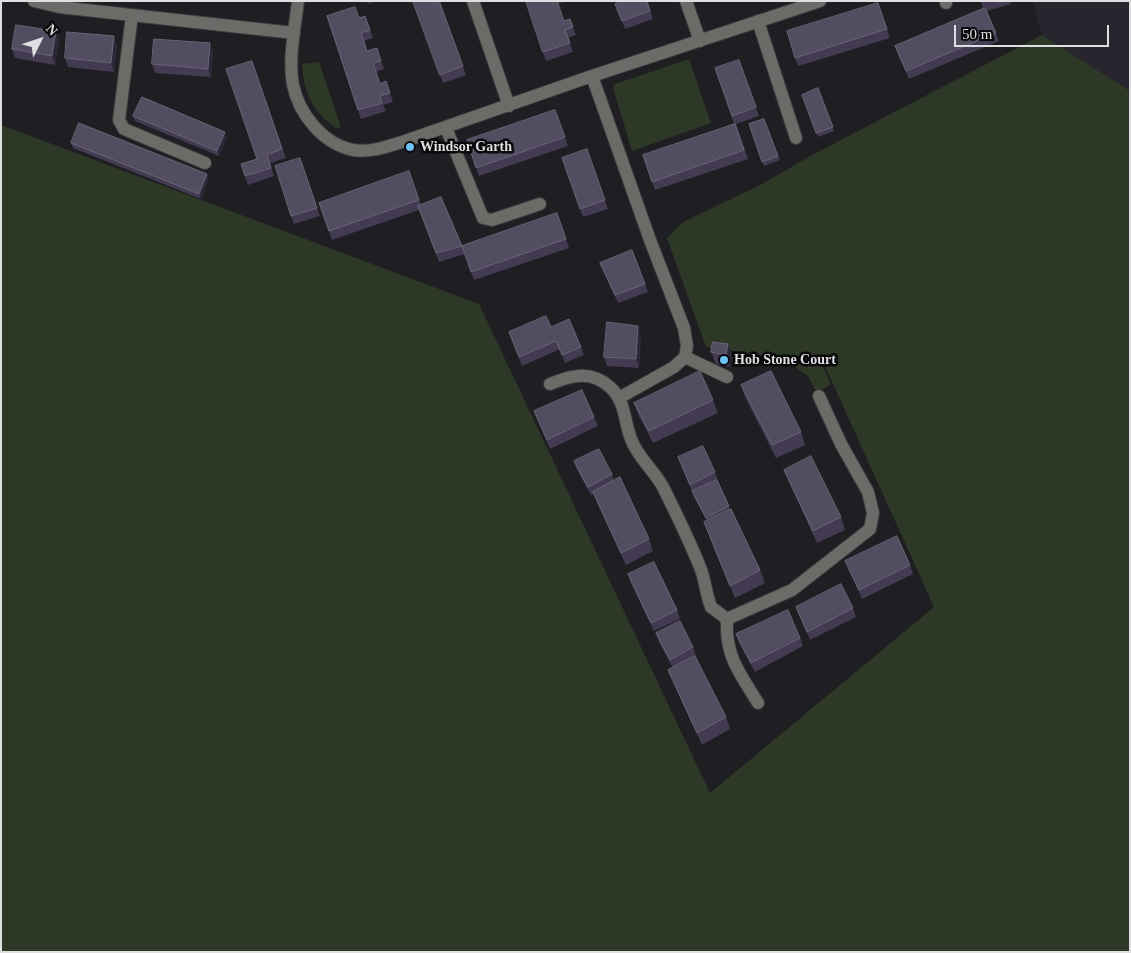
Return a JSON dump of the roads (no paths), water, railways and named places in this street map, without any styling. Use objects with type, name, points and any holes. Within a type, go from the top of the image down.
[{"type":"street","points":[[34,1],[59,7],[294,33]]},
{"type":"street","points":[[298,1],[294,33],[293,85],[300,107],[312,126],[332,141],[353,150],[380,149],[446,128],[592,76],[820,1]]},
{"type":"street","points":[[473,1],[509,106]]},
{"type":"street","points":[[686,1],[700,41]]},
{"type":"street","points":[[132,15],[119,120],[124,129],[205,163]]},
{"type":"street","points":[[758,21],[796,138]]},
{"type":"street","points":[[592,76],[650,240],[684,328],[688,346],[685,358],[648,384],[620,398]]},
{"type":"street","points":[[446,128],[484,218],[492,220],[540,204]]},
{"type":"street","points":[[685,358],[727,377]]},
{"type":"street","points":[[550,384],[574,374],[591,376],[609,386],[620,398],[631,439],[641,458],[662,484],[701,569],[711,607],[727,618]]},
{"type":"street","points":[[727,618],[792,590],[870,529],[874,513],[868,492],[841,444],[819,396]]},
{"type":"street","points":[[727,618],[726,638],[732,659],[758,703]]},
{"type":"place","name":"Windsor Garth","points":[[410,147]]},
{"type":"place","name":"Hob Stone Court","points":[[724,360]]}]
